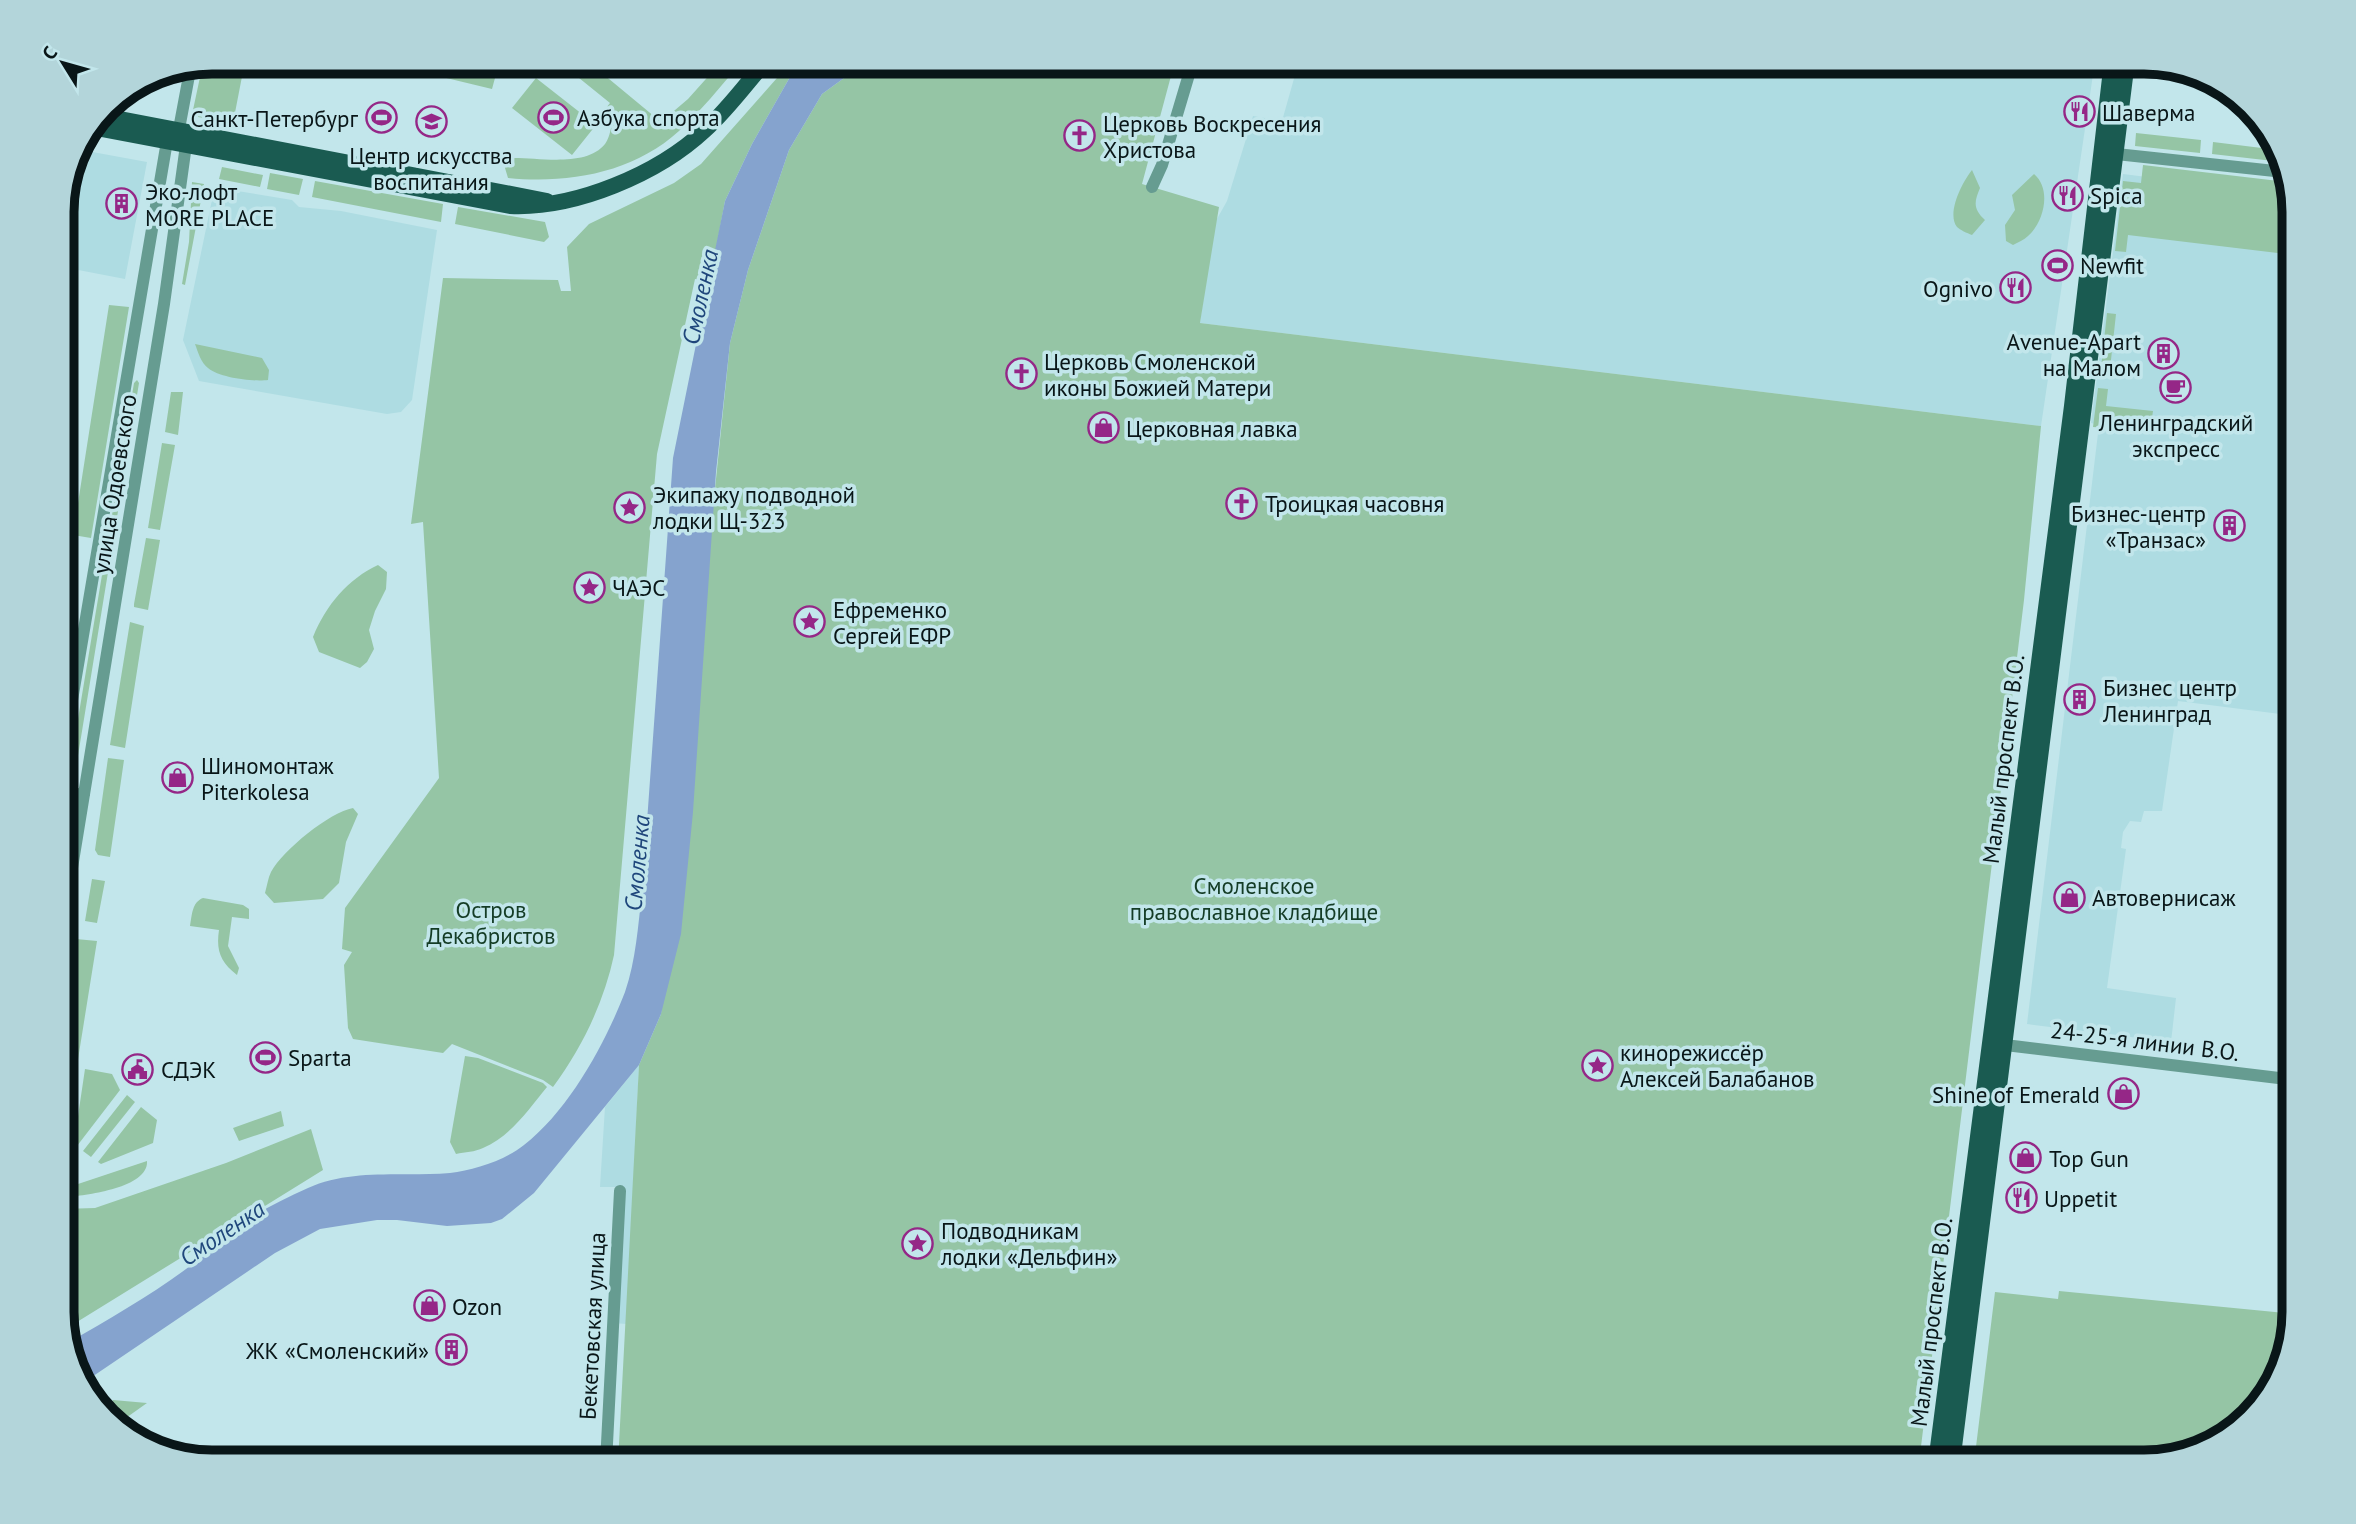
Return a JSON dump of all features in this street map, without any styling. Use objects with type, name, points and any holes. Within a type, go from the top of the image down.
[{"type":"main road","points":[[110,118],[173,135],[186,145],[510,206],[532,207],[609,188],[664,162],[706,129],[755,74]]},
{"type":"main road","name":"Малый проспект В.О.","points":[[2108,153],[2111,74]]},
{"type":"main road","name":"Малый проспект В.О.","points":[[1953,1450],[1997,1044],[2108,153],[2124,74]]},
{"type":"main road","points":[[101,128],[173,135],[551,202]]},
{"type":"main road","name":"Малый проспект В.О.","points":[[1938,1450],[1997,1044]]},
{"type":"street","points":[[1152,187],[1162,165],[1189,74]]},
{"type":"street","name":"улица Одоевского","points":[[74,688],[128,370],[173,135],[188,76]]},
{"type":"street","name":"улица Одоевского","points":[[74,856],[153,375],[186,145]]},
{"type":"street","points":[[2108,153],[2276,171]]},
{"type":"street","points":[[128,370],[153,375]]},
{"type":"street","points":[[74,794],[84,795]]},
{"type":"street","name":"24-25-я линии В.О.","points":[[1997,1044],[2282,1078]]},
{"type":"street","name":"Бекетовская улица","points":[[607,1450],[621,1191]]},
{"type":"shaded area","points":[[795,74],[850,74],[822,94],[789,150],[748,270],[730,343],[716,472],[693,812],[681,934],[661,1014],[639,1065],[534,1193],[502,1219],[491,1223],[447,1226],[377,1220],[320,1229],[275,1253],[90,1378],[76,1338],[167,1283],[248,1220],[288,1197],[325,1182],[360,1176],[450,1173],[479,1167],[507,1156],[524,1145],[556,1114],[596,1054],[625,992],[636,943],[642,892],[673,458],[725,201],[752,144],[790,77]]},
{"type":"shaded area","points":[[1295,74],[2093,74],[2041,426],[1200,323],[1213,226],[1227,201],[1253,116],[1282,121]]},
{"type":"shaded area","name":"Эко-лофт MORE PLACE","points":[[88,151],[147,162],[125,279],[74,269],[75,193]]},
{"type":"shaded area","points":[[2123,174],[2281,194],[2282,714],[2178,701],[2162,811],[2144,811],[2141,822],[2130,821],[2123,832],[2121,848],[2126,849],[2107,988],[2176,998],[2171,1042],[2027,1024],[2099,425],[2091,423]]},
{"type":"shaded area","points":[[219,188],[292,200],[299,207],[341,211],[437,230],[412,400],[401,412],[387,414],[199,381],[183,340],[213,195]]},
{"type":"shaded area","points":[[639,1065],[627,1324],[612,1323],[620,1187],[600,1187],[605,1107]]},
{"type":"green space","points":[[242,74],[233,123],[198,117],[198,111],[193,110],[201,75]]},
{"type":"green space","points":[[480,74],[495,78],[492,89],[438,76]]},
{"type":"green space","points":[[574,74],[603,74],[661,122],[688,99],[710,74],[731,74],[679,131],[641,157],[621,166],[576,177],[508,178],[505,168],[510,158],[574,159],[597,151],[605,144],[611,128],[596,121],[610,103]]},
{"type":"green space","name":"Смоленское православное кладбище","points":[[850,74],[1172,74],[1142,184],[1219,207],[1200,323],[2041,426],[2024,600],[1921,1450],[619,1450],[639,1065],[661,1014],[730,343],[748,270],[789,150],[822,94]]},
{"type":"green space","name":"Остров Декабристов","points":[[790,77],[752,144],[725,201],[710,281],[695,279],[657,454],[614,955],[591,1024],[553,1087],[543,1080],[452,1044],[443,1053],[353,1039],[348,1028],[344,965],[352,952],[342,949],[345,908],[439,778],[423,522],[411,524],[443,278],[558,280],[561,291],[571,291],[567,247],[589,224],[674,183],[701,164],[777,78]]},
{"type":"green space","name":"Азбука спорта","points":[[536,78],[596,125],[572,155],[512,108]]},
{"type":"green space","points":[[2136,133],[2201,140],[2200,153],[2135,146]]},
{"type":"green space","points":[[2213,142],[2267,149],[2272,161],[2212,154]]},
{"type":"green space","points":[[2143,165],[2279,181],[2282,253],[2128,235],[2126,252],[2115,251],[2123,181],[2141,183]]},
{"type":"green space","points":[[222,167],[263,175],[260,187],[219,179]]},
{"type":"green space","points":[[1972,170],[1980,188],[1976,201],[1977,209],[1985,220],[1972,235],[1957,227],[1953,214],[1960,189]]},
{"type":"green space","points":[[270,173],[303,179],[299,195],[267,189]]},
{"type":"green space","points":[[2034,174],[2043,188],[2042,214],[2034,230],[2013,245],[2006,241],[2005,225],[2015,210],[2012,195]]},
{"type":"green space","points":[[315,181],[443,204],[441,222],[312,197]]},
{"type":"green space","points":[[192,182],[204,184],[185,285],[182,284],[189,242]]},
{"type":"green space","points":[[458,207],[545,222],[549,237],[544,242],[455,224]]},
{"type":"green space","points":[[109,305],[129,307],[91,538],[74,535]]},
{"type":"green space","points":[[2107,313],[2116,314],[2109,378],[2100,377]]},
{"type":"green space","points":[[195,344],[262,358],[269,370],[268,380],[237,378],[213,371],[203,363]]},
{"type":"green space","points":[[137,380],[139,383],[74,780],[74,743],[134,383]]},
{"type":"green space","points":[[2098,388],[2108,389],[2106,406],[2153,411],[2150,431],[2093,427]]},
{"type":"green space","points":[[171,392],[183,392],[178,435],[165,432]]},
{"type":"green space","points":[[162,443],[175,445],[160,530],[148,528]]},
{"type":"green space","points":[[146,538],[160,540],[148,610],[134,607]]},
{"type":"green space","points":[[378,565],[387,572],[386,589],[369,630],[374,649],[367,662],[360,668],[319,652],[313,637],[324,614],[348,585]]},
{"type":"green space","points":[[130,622],[144,626],[125,748],[110,745]]},
{"type":"green space","points":[[108,758],[124,760],[110,857],[98,855],[95,850]]},
{"type":"green space","points":[[353,808],[358,814],[346,842],[339,883],[323,899],[274,903],[265,893],[270,874],[277,863],[320,824]]},
{"type":"green space","points":[[92,879],[105,881],[97,923],[85,921]]},
{"type":"green space","points":[[203,898],[243,905],[249,909],[249,919],[232,917],[228,946],[239,968],[237,975],[220,955],[219,930],[190,926],[195,906]]},
{"type":"green space","points":[[76,939],[97,941],[74,1084]]},
{"type":"green space","points":[[465,1056],[478,1058],[543,1083],[547,1087],[502,1137],[480,1149],[456,1154],[450,1142]]},
{"type":"green space","points":[[85,1069],[112,1074],[120,1090],[77,1146],[74,1143]]},
{"type":"green space","points":[[127,1095],[135,1102],[91,1157],[83,1151]]},
{"type":"green space","points":[[141,1107],[157,1120],[153,1143],[101,1164],[98,1162]]},
{"type":"green space","points":[[281,1111],[284,1126],[239,1141],[233,1128]]},
{"type":"green space","points":[[311,1129],[323,1170],[74,1324],[74,1209],[95,1208],[226,1163]]},
{"type":"green space","points":[[147,1161],[145,1170],[138,1177],[116,1188],[74,1196],[74,1185]]},
{"type":"green space","points":[[2059,1291],[2282,1313],[2280,1340],[2268,1374],[2248,1404],[2229,1422],[2197,1440],[2180,1446],[2145,1450],[1976,1450],[1995,1292],[2058,1299]]},
{"type":"green space","points":[[113,1400],[147,1403],[124,1419],[110,1406]]},
{"type":"place","name":"Шаверма","points":[[2079,112]]},
{"type":"place","name":"Азбука спорта","points":[[554,117]]},
{"type":"place","name":"Санкт-Петербург","points":[[381,118]]},
{"type":"place","name":"Центр искусства воспитания","points":[[431,121]]},
{"type":"place","name":"Церковь Воскресения Христова","points":[[1080,136]]},
{"type":"place","name":"Spica","points":[[2067,195]]},
{"type":"place","name":"Эко-лофт MORE PLACE","points":[[122,204]]},
{"type":"place","name":"Newfit","points":[[2057,265]]},
{"type":"place","name":"Ognivo","points":[[2016,288]]},
{"type":"place","name":"Аvenue-Apart на Малом","points":[[2164,354]]},
{"type":"place","name":"Церковь Смоленской иконы Божией Матери","points":[[1021,374]]},
{"type":"place","name":"Ленинградский экспресс","points":[[2176,388]]},
{"type":"place","name":"Церковная лавка","points":[[1103,428]]},
{"type":"place","name":"Троицкая часовня","points":[[1242,503]]},
{"type":"place","name":"Экипажу подводной лодки Щ-323","points":[[630,507]]},
{"type":"place","name":"Бизнес-центр «Транзас»","points":[[2229,526]]},
{"type":"place","name":"ЧАЭС","points":[[589,587]]},
{"type":"place","name":"Ефременко Сергей ЕФР","points":[[810,622]]},
{"type":"place","name":"Бизнес центр Ленинград","points":[[2080,700]]},
{"type":"place","name":"Шиномонтаж Piterkolesa","points":[[178,778]]},
{"type":"place","name":"Автовернисаж","points":[[2069,897]]},
{"type":"place","name":"Sparta","points":[[265,1057]]},
{"type":"place","name":"кинорежиссёр Алексей Балабанов","points":[[1597,1065]]},
{"type":"place","name":"СДЭК","points":[[138,1069]]},
{"type":"place","name":"Shine of Emerald","points":[[2123,1094]]},
{"type":"place","name":"Top Gun","points":[[2026,1158]]},
{"type":"place","name":"Uppetit","points":[[2021,1198]]},
{"type":"place","name":"Подводникам лодки «Дельфин»","points":[[918,1243]]},
{"type":"place","name":"Ozon","points":[[429,1306]]},
{"type":"place","name":"ЖК «Смоленский»","points":[[452,1350]]},
{"type":"water label","name":"Смоленка","points":[[700,297]]},
{"type":"water label","name":"Смоленка","points":[[637,863]]},
{"type":"water label","name":"Смоленка","points":[[222,1233]]}]
